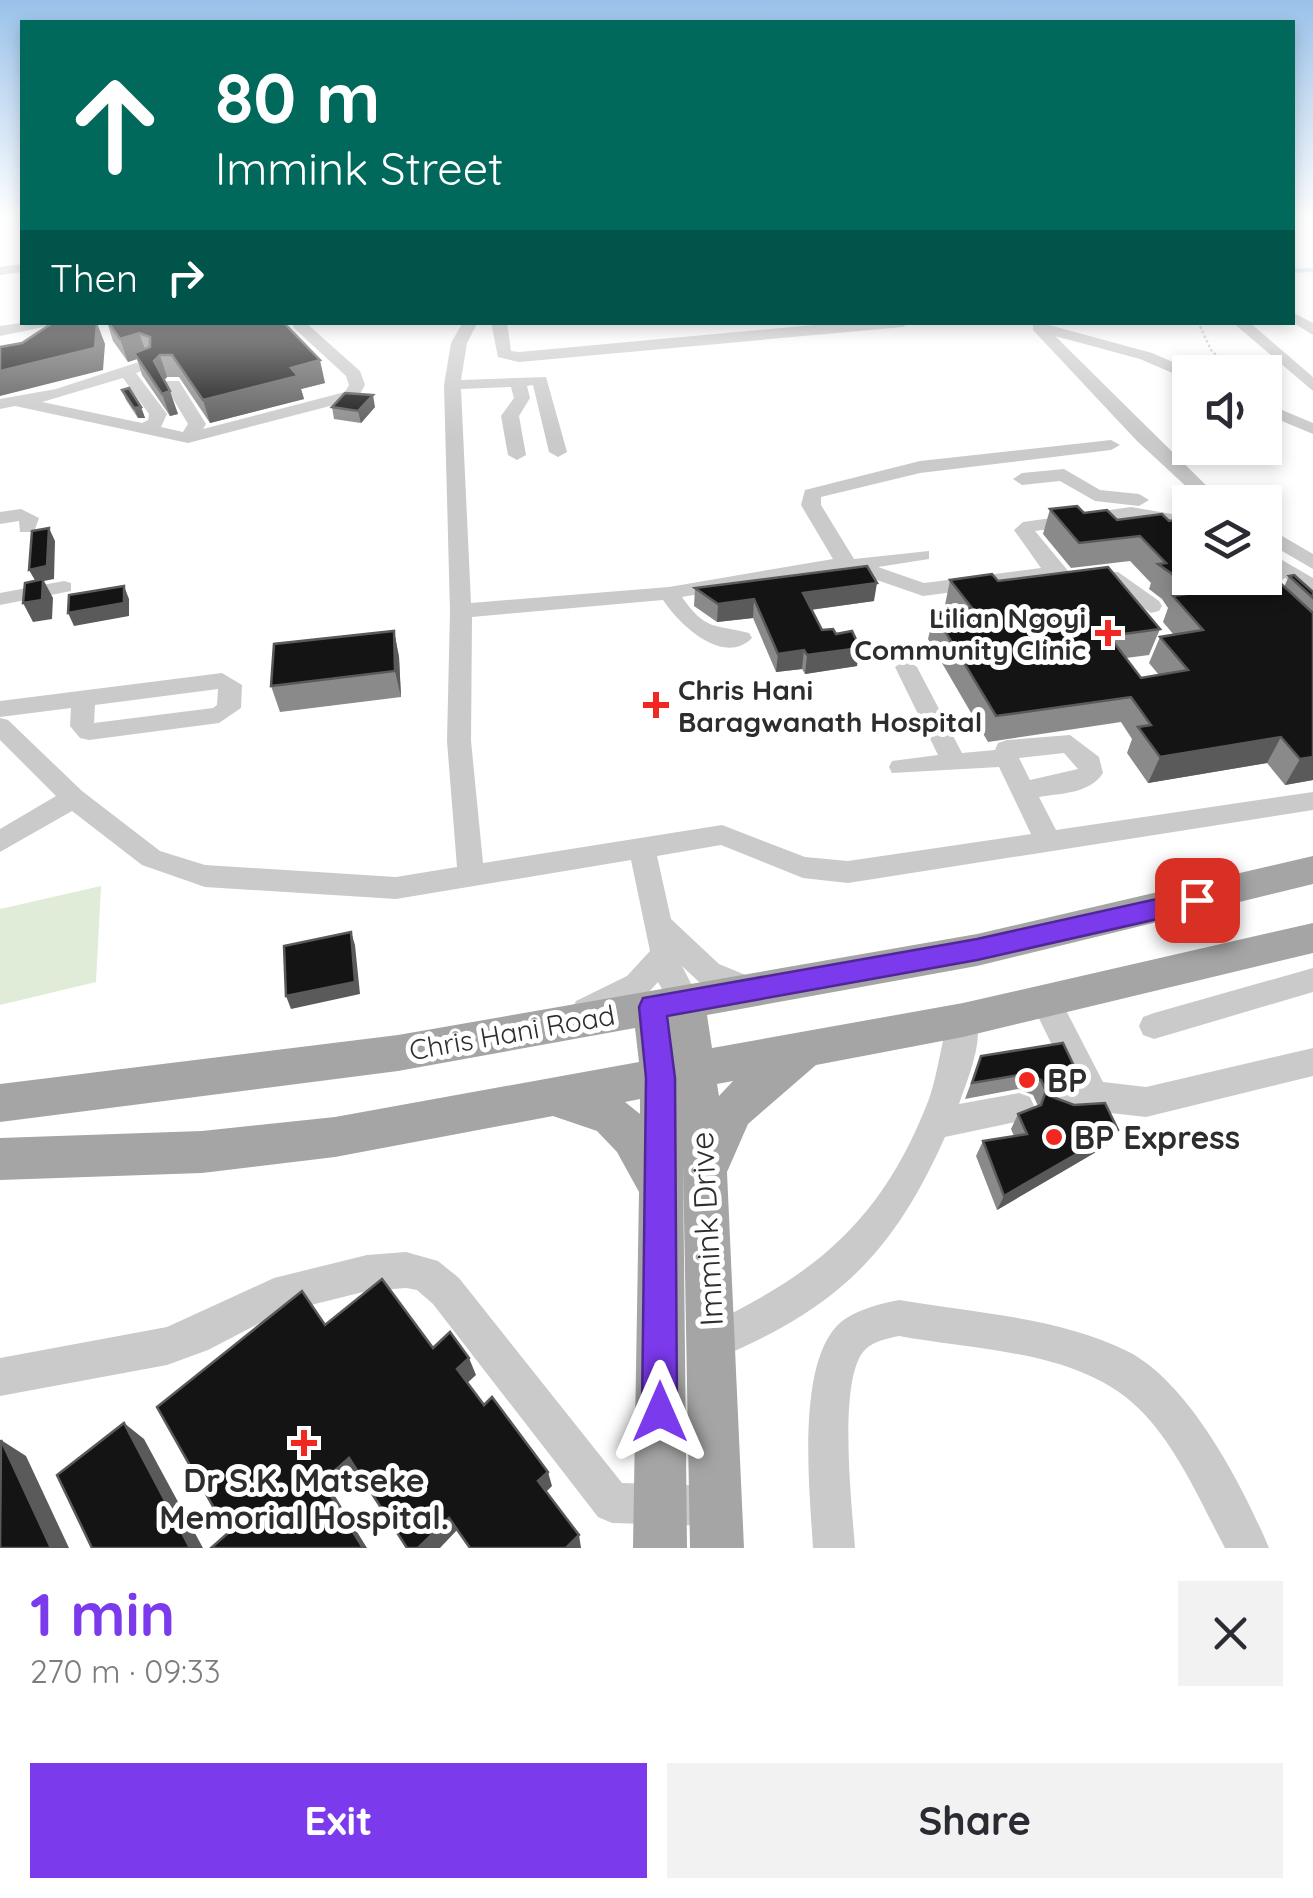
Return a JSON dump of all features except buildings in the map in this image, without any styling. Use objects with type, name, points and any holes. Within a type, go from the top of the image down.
[{"type":"main road","name":"Chris Hani Road","points":[[0,1103],[298,1068],[556,1024],[666,973],[750,990],[977,950],[1313,870]]},
{"type":"main road","points":[[0,1159],[202,1152],[334,1137],[963,1020],[1313,938]]},
{"type":"main road","points":[[666,973],[679,1073]]},
{"type":"main road","points":[[706,1181],[725,1117],[752,1089],[812,1048]]},
{"type":"main road","name":"Immink Drive","points":[[679,1073],[706,1181],[716,1527]]},
{"type":"main road","name":"Immink Drive","points":[[659,1527],[660,1188],[679,1073]]},
{"type":"main road","points":[[542,1098],[594,1105],[621,1122],[660,1188]]},
{"type":"street","points":[[0,331],[41,325]]},
{"type":"street","points":[[9,403],[188,438],[351,394],[357,385],[354,374],[298,325]]},
{"type":"street","points":[[469,325],[458,343],[452,384],[461,611],[459,741],[471,878]]},
{"type":"street","points":[[499,325],[501,348],[507,355],[866,325]]},
{"type":"street","points":[[1035,325],[1143,437],[1195,485]]},
{"type":"street","points":[[1038,325],[1172,367]]},
{"type":"street","points":[[1242,325],[1313,386]]},
{"type":"street","points":[[9,403],[148,364]]},
{"type":"street","points":[[126,371],[158,414],[156,423],[144,430]]},
{"type":"street","points":[[452,384],[518,380],[544,384],[558,452]]},
{"type":"street","points":[[517,456],[510,416],[522,398],[518,380]]},
{"type":"street","points":[[81,415],[98,381]]},
{"type":"street","points":[[172,385],[196,424],[188,438]]},
{"type":"street","points":[[1282,415],[1313,429]]},
{"type":"street","points":[[1054,572],[923,590],[851,564],[811,505],[812,494],[920,466],[1111,446]]},
{"type":"street","points":[[1022,479],[1064,475],[1095,495],[1150,506],[1172,515]]},
{"type":"street","points":[[1150,506],[1152,478]]},
{"type":"street","points":[[1150,506],[1025,528],[1024,537],[1054,572],[1065,578],[1111,576],[1151,606]]},
{"type":"street","points":[[0,518],[21,514],[29,518],[28,528]]},
{"type":"street","points":[[1282,543],[1313,563]]},
{"type":"street","points":[[461,611],[669,594],[922,555]]},
{"type":"street","points":[[1282,566],[1313,587]]},
{"type":"street","points":[[1288,569],[1262,586],[1313,634]]},
{"type":"street","points":[[0,600],[64,587]]},
{"type":"street","points":[[669,594],[692,627],[704,636],[742,638]]},
{"type":"street","points":[[906,667],[954,762]]},
{"type":"street","points":[[0,709],[82,698],[222,681],[230,685],[229,708],[220,716],[89,732],[82,726],[82,698]]},
{"type":"street","points":[[0,726],[72,798],[151,858],[205,876],[376,889],[471,878],[722,835],[803,867],[831,872],[1313,801]]},
{"type":"street","points":[[1024,790],[1077,782],[1091,773],[1090,763],[1070,744],[1007,749],[1007,758],[1048,841]]},
{"type":"street","points":[[901,767],[1007,758]]},
{"type":"street","points":[[0,842],[72,798]]},
{"type":"street","points":[[641,846],[666,973]]},
{"type":"street","points":[[556,1024],[666,973],[708,973],[750,990]]},
{"type":"street","points":[[1154,1026],[1313,980]]},
{"type":"street","points":[[1046,1002],[1093,1096]]},
{"type":"street","points":[[712,1342],[815,1286],[858,1250],[933,1124],[960,1063],[963,1020]]},
{"type":"street","points":[[1056,1100],[1093,1096],[1146,1102],[1313,1062]]},
{"type":"street","points":[[933,1124],[1018,1108]]},
{"type":"street","points":[[0,1377],[167,1346],[195,1337],[274,1296],[368,1273],[406,1270],[425,1274],[446,1290],[612,1503],[659,1527],[716,1527]]},
{"type":"street","points":[[834,1548],[829,1462],[836,1366],[850,1340],[871,1324],[899,1318],[1089,1355],[1120,1368],[1175,1422],[1248,1548]]},
{"type":"path","points":[[1199,325],[1216,355]]},
{"type":"green space","points":[[101,886],[96,982],[0,1005],[0,909]]},
{"type":"place","name":"Lilian Ngoyi Community Clinic","points":[[1108,633]]},
{"type":"place","name":"Chris Hani Baragwanath Hospital","points":[[656,705]]},
{"type":"place","name":"BP","points":[[1027,1080]]},
{"type":"place","name":"BP Express","points":[[1054,1137]]},
{"type":"place","name":"Dr S.K. Matseke Memorial Hospital.","points":[[304,1443]]},
{"type":"route","points":[[660,1412],[661,1078],[652,1007],[977,950],[1197,900]]}]
